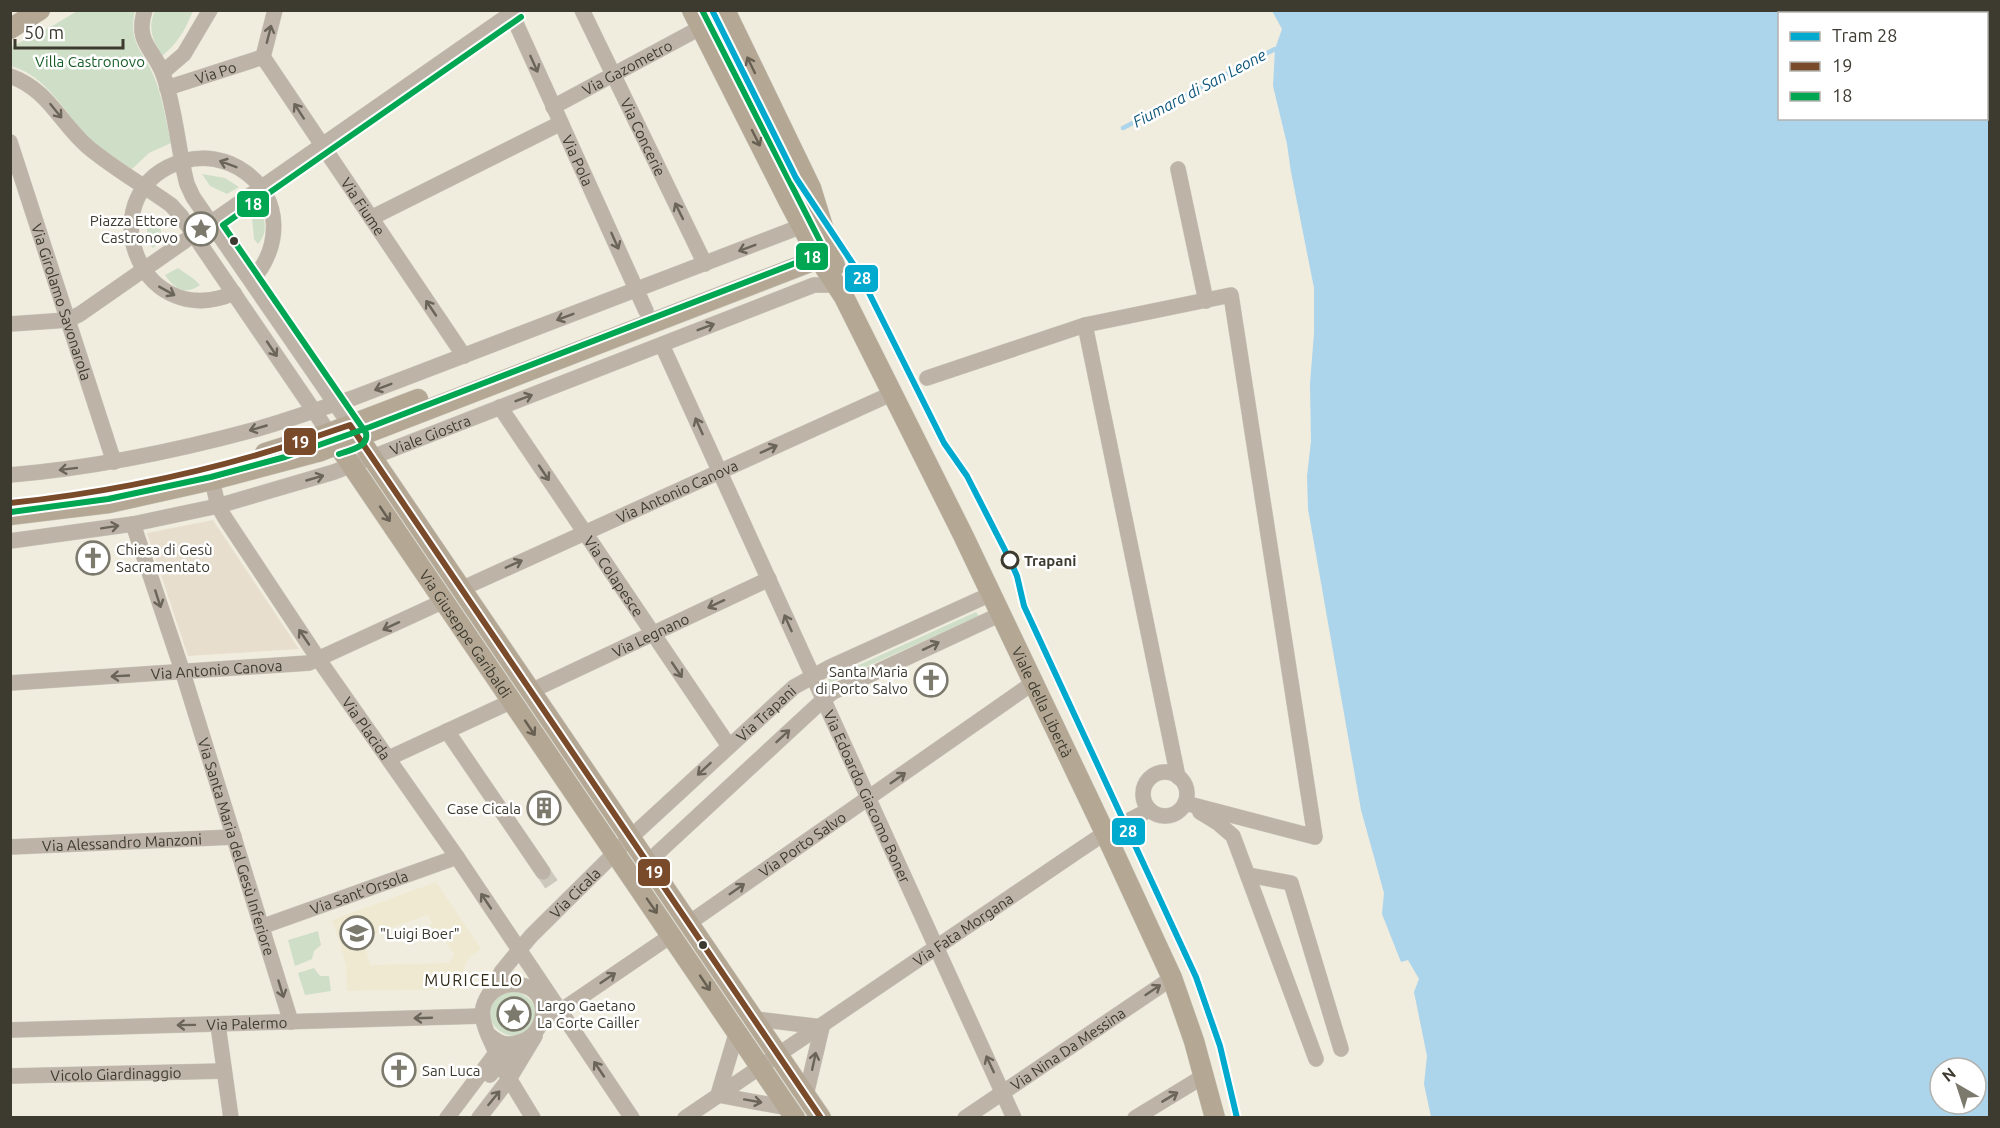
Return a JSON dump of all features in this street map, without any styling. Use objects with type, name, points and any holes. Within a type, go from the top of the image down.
[{"type":"main road","points":[[10,28],[40,10]]},
{"type":"main road","name":"Viale della Libertà","points":[[725,10],[811,188],[827,267]]},
{"type":"main road","name":"Viale della Libertà","points":[[696,19],[802,226],[827,267],[891,394],[1001,614],[1105,833],[1172,978],[1204,1076],[1215,1118]]},
{"type":"main road","name":"Viale Giostra","points":[[10,515],[109,503],[289,461],[334,439],[646,312],[827,267]]},
{"type":"main road","name":"Viale Giostra","points":[[354,431],[827,267]]},
{"type":"main road","name":"Via Giuseppe Garibaldi","points":[[354,431],[806,1095]]},
{"type":"main road","name":"Viale Giostra","points":[[10,502],[106,490],[334,439]]},
{"type":"main road","name":"Via Giuseppe Garibaldi","points":[[334,439],[791,1113]]},
{"type":"main road","points":[[615,852],[648,862]]},
{"type":"main road","points":[[806,1095],[821,1118]]},
{"type":"street","name":"Via Giuseppe Garibaldi","points":[[145,10],[142,19],[142,37],[163,72],[186,184],[354,431]]},
{"type":"street","points":[[163,72],[184,54],[210,10]]},
{"type":"street","points":[[263,57],[275,10]]},
{"type":"street","name":"Via Concerie","points":[[582,10],[705,264]]},
{"type":"street","points":[[10,324],[68,320],[80,314],[512,12]]},
{"type":"street","name":"Via Pola","points":[[512,12],[646,312]]},
{"type":"street","name":"Via Gazometro","points":[[553,107],[613,75],[696,19]]},
{"type":"street","name":"Via Po","points":[[167,88],[263,57]]},
{"type":"street","name":"Via Fiume","points":[[263,57],[464,356]]},
{"type":"street","name":"Via Giuseppe Garibaldi","points":[[10,76],[22,80],[40,93],[85,145],[171,205],[334,439]]},
{"type":"street","points":[[370,218],[561,123]]},
{"type":"street","name":"Via Girolamo Savonarola","points":[[10,142],[114,462]]},
{"type":"street","points":[[234,293],[209,301],[184,299],[139,274],[131,235],[140,183],[155,176],[180,155],[225,162],[266,185],[274,235],[268,259],[252,280]]},
{"type":"street","points":[[1178,169],[1206,301]]},
{"type":"street","points":[[10,475],[114,462],[257,429],[335,404],[464,356],[802,226]]},
{"type":"street","name":"Viale Giostra","points":[[10,541],[134,524],[218,506],[352,466],[662,345],[827,267]]},
{"type":"street","points":[[927,378],[1085,325],[1231,295],[1315,837],[1185,803]]},
{"type":"street","points":[[1085,325],[1178,777],[1186,789],[1185,803],[1181,809],[1169,816],[1155,814],[1149,810],[1143,797],[1146,783],[1157,774],[1164,772],[1178,777]]},
{"type":"street","name":"Via Edoardo Giacomo Boner","points":[[662,345],[1014,1118]]},
{"type":"street","name":"Via Antonio Canova","points":[[461,589],[891,394]]},
{"type":"street","name":"Via Colapesce","points":[[500,407],[729,746]]},
{"type":"street","points":[[212,480],[218,506]]},
{"type":"street","name":"Via Placida","points":[[218,506],[319,660],[457,857],[559,1011]]},
{"type":"street","name":"Via Santa Maria del Gesù Inferiore","points":[[134,524],[183,672],[291,1022]]},
{"type":"street","name":"Via Legnano","points":[[531,691],[769,579]]},
{"type":"street","name":"Via Trapani","points":[[631,837],[794,687],[812,676],[991,594]]},
{"type":"street","name":"Via Antonio Canova","points":[[10,682],[309,663],[444,601]]},
{"type":"street","name":"Via Trapani","points":[[648,862],[833,692],[1001,614]]},
{"type":"street","name":"Via Porto Salvo","points":[[689,922],[868,800],[1033,683]]},
{"type":"street","points":[[389,758],[512,700]]},
{"type":"street","points":[[447,731],[543,872]]},
{"type":"street","points":[[1185,803],[1218,823],[1233,836],[1316,1059]]},
{"type":"street","name":"Via Fata Morgana","points":[[718,1095],[822,1027],[1105,833],[1149,810]]},
{"type":"street","name":"Via Alessandro Manzoni","points":[[10,847],[234,837]]},
{"type":"street","name":"Via Cicala","points":[[487,998],[502,971],[560,897],[631,837]]},
{"type":"street","name":"Via Sant'Orsola","points":[[261,927],[457,857]]},
{"type":"street","points":[[1248,875],[1291,883],[1341,1049]]},
{"type":"street","points":[[447,1118],[498,1058],[528,1040],[542,1024],[559,1011],[672,935]]},
{"type":"street","name":"Via Nina Da Messina","points":[[965,1118],[1172,978]]},
{"type":"street","points":[[533,1118],[498,1058],[482,1016],[487,998],[499,987],[509,984],[526,986],[559,1011],[632,1118]]},
{"type":"street","points":[[479,1118],[509,1079],[542,1024],[543,1009],[534,992]]},
{"type":"street","name":"Via Palermo","points":[[10,1030],[482,1016]]},
{"type":"street","points":[[756,1019],[822,1027],[806,1095]]},
{"type":"street","points":[[218,1025],[231,1118]]},
{"type":"street","points":[[685,1118],[718,1095],[737,1031]]},
{"type":"street","points":[[490,1036],[502,1044],[514,1044],[528,1040]]},
{"type":"street","points":[[456,1118],[498,1058]]},
{"type":"street","name":"Vicolo Giardinaggio","points":[[10,1076],[224,1071]]},
{"type":"street","points":[[1135,1118],[1204,1076]]},
{"type":"street","points":[[718,1095],[791,1113]]},
{"type":"shaded area","points":[[213,520],[299,649],[188,656],[147,533]]},
{"type":"shaded area","name":"\"Luigi Boer\"","points":[[436,882],[481,949],[469,958],[463,970],[461,989],[347,991],[346,967],[332,920]],"holes":[[[427,915],[433,923],[430,925],[442,942],[445,940],[454,954],[450,963],[370,965],[363,938]]]},
{"type":"green space","name":"Villa Castronovo","points":[[77,11],[135,11],[133,31],[135,40],[158,87],[171,143],[149,153],[132,169],[92,140],[35,77],[11,66],[11,47]]},
{"type":"green space","points":[[155,11],[193,11],[180,36],[162,56],[151,28]]},
{"type":"green space","points":[[202,174],[225,178],[239,187],[227,194],[210,186]]},
{"type":"green space","points":[[261,211],[265,228],[258,244],[254,239],[252,217]]},
{"type":"green space","points":[[150,213],[159,222],[163,240],[153,248],[147,243]]},
{"type":"green space","points":[[178,268],[200,285],[185,290],[172,284],[165,275]]},
{"type":"green space","points":[[976,612],[979,616],[830,683],[828,679]]},
{"type":"green space","points":[[318,931],[321,945],[314,951],[312,959],[295,966],[288,940]]},
{"type":"green space","points":[[314,968],[320,976],[329,976],[331,991],[305,995],[298,973]]},
{"type":"green space","points":[[509,990],[521,993],[530,1000],[535,1009],[535,1015],[526,1032],[516,1036],[506,1034],[497,1028],[491,1020],[490,1010],[495,999]],"holes":[[[513,1001],[523,1007],[524,1014],[510,1025],[503,1021],[500,1014],[505,1003]]]},
{"type":"water","points":[[1272,11],[1989,11],[1989,1117],[1431,1117],[1424,1084],[1427,1056],[1414,992],[1419,979],[1408,960],[1401,962],[1382,914],[1384,893],[1361,810],[1308,509],[1307,476],[1311,441],[1310,384],[1314,333],[1314,288],[1287,144],[1273,86],[1275,49],[1282,29]]},
{"type":"water","points":[[512,1001],[521,1004],[524,1013],[521,1022],[512,1025],[503,1022],[500,1013],[503,1004]]},
{"type":"waterway","name":"Fiumara di San Leone","points":[[1123,128],[1275,49]]},
{"type":"tunnel","points":[[543,872],[556,891]]},
{"type":"tram line","name":"28","points":[[712,10],[796,178],[859,273],[944,443],[967,476],[1010,560],[1017,576],[1024,606],[1196,977],[1220,1046],[1237,1118]]},
{"type":"transit line","name":"18","points":[[11,512],[108,499],[211,477],[285,457],[370,427],[819,254],[822,249],[821,243],[702,10]]},
{"type":"transit line","name":"18","points":[[339,454],[362,445],[365,442],[366,433],[223,225],[521,17]]},
{"type":"transit line","name":"19","points":[[10,503],[97,491],[183,474],[267,452],[350,425],[821,1118]]},
{"type":"place","name":"Piazza Ettore Castronovo","points":[[201,229]]},
{"type":"place","name":"Chiesa di Gesù Sacramentato","points":[[93,558]]},
{"type":"place","name":"Trapani","points":[[1010,560]]},
{"type":"place","name":"Santa Maria di Porto Salvo","points":[[931,680]]},
{"type":"place","name":"Case Cicala","points":[[544,808]]},
{"type":"place","name":"\"Luigi Boer\"","points":[[357,933]]},
{"type":"place","name":"Largo Gaetano La Corte Cailler","points":[[514,1014]]},
{"type":"place","name":"San Luca","points":[[399,1070]]},
{"type":"district","name":"MURICELLO","points":[[474,980]]}]
